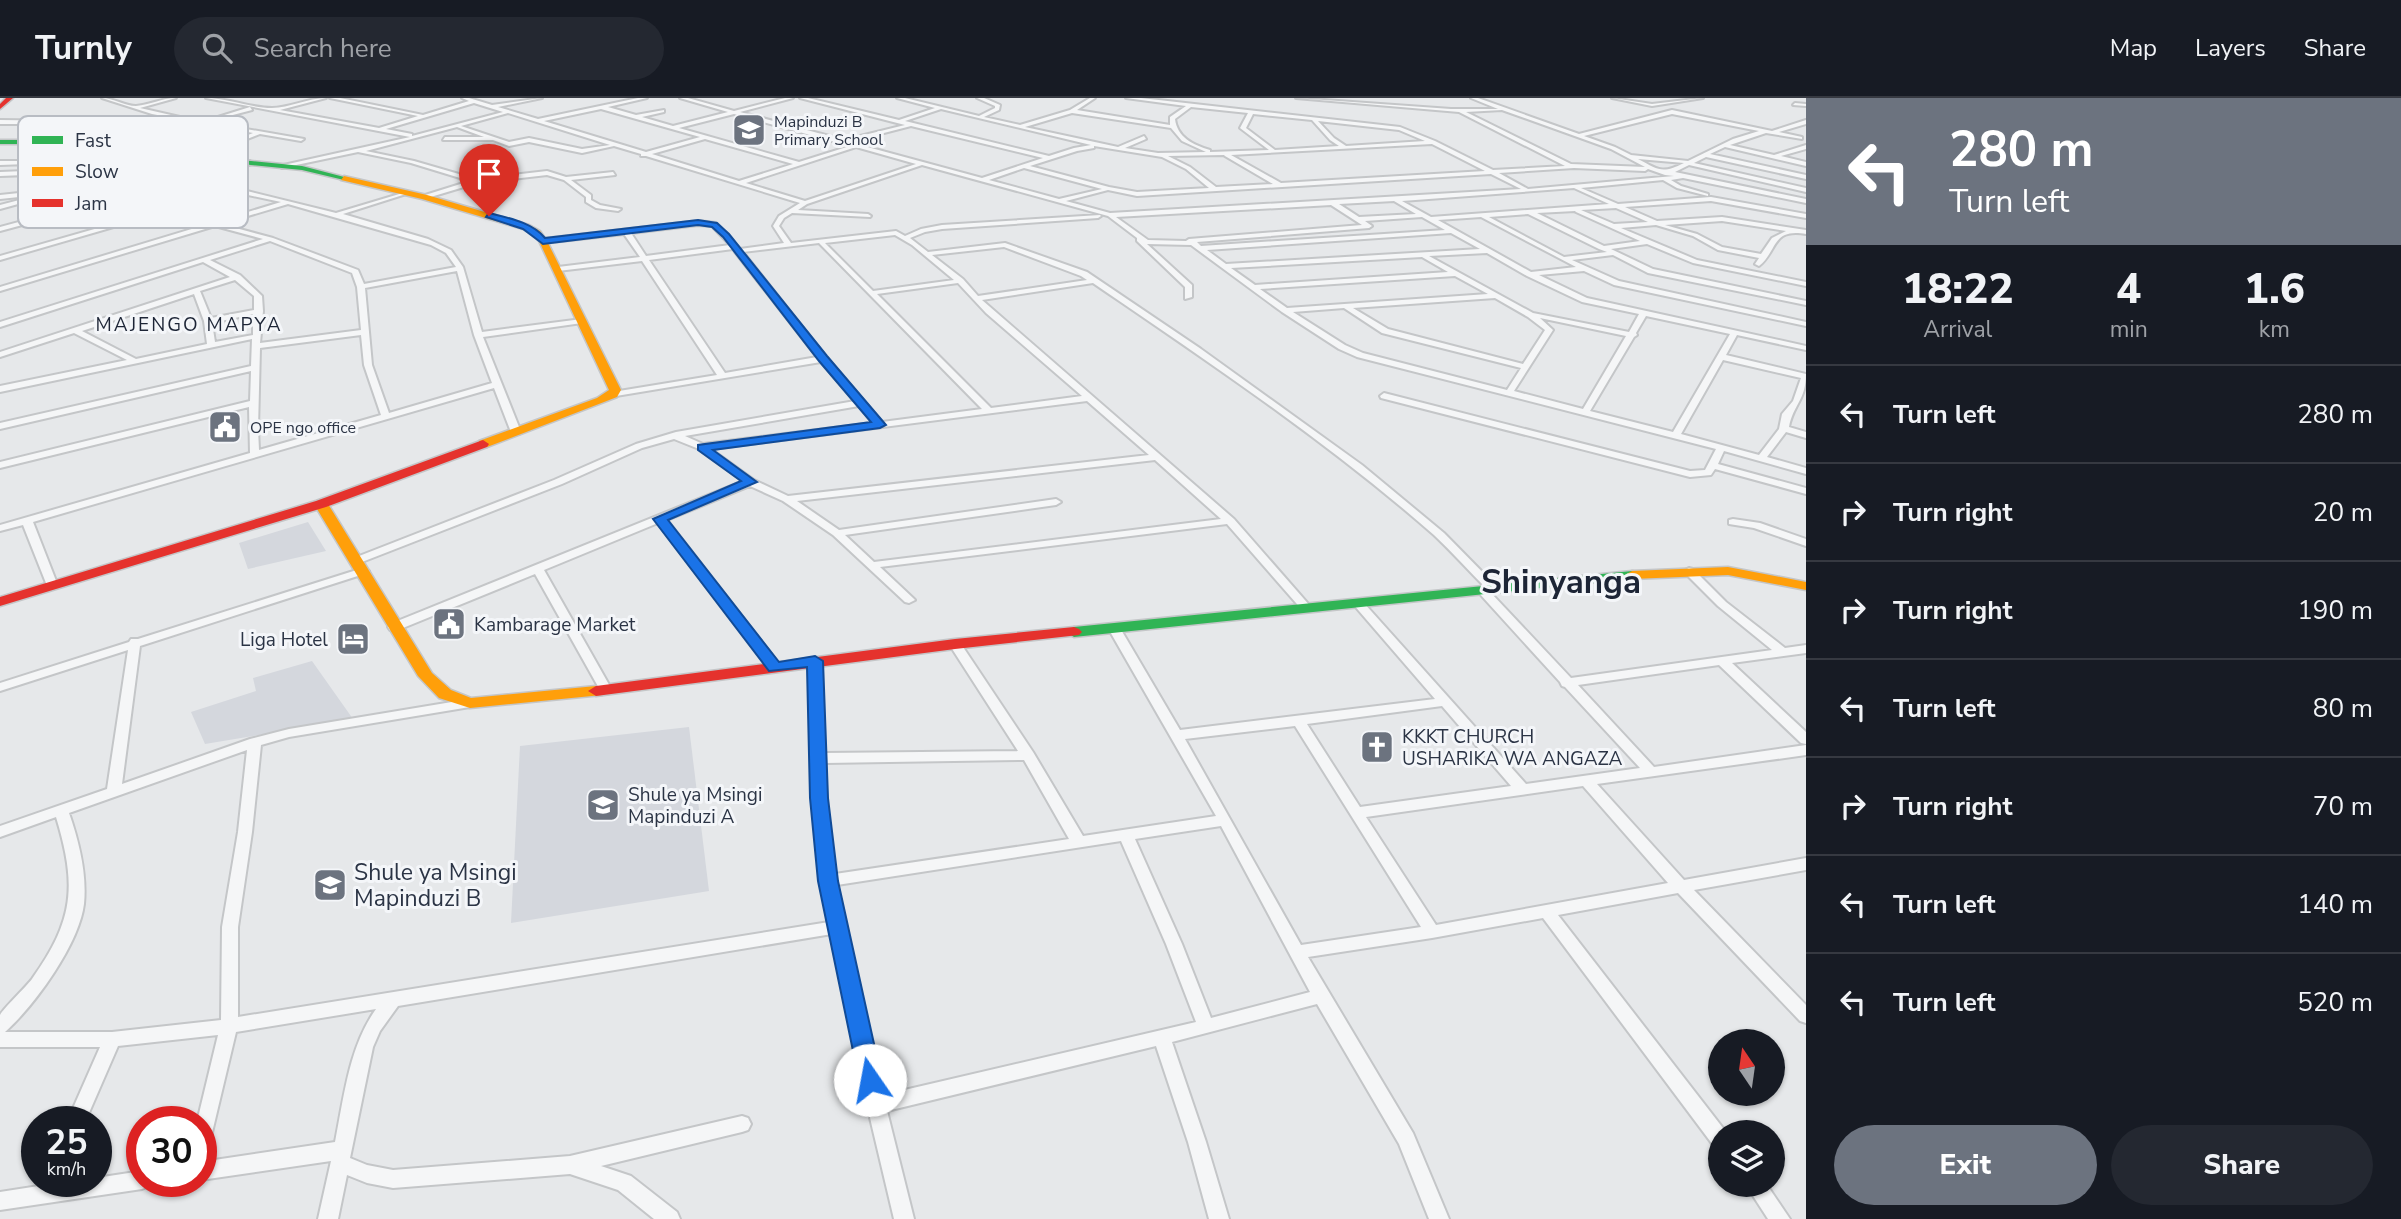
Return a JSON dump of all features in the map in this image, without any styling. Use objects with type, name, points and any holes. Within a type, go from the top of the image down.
[{"type":"street","points":[[0,107],[10,98]]},
{"type":"street","points":[[104,98],[172,116]]},
{"type":"street","points":[[134,108],[174,98]]},
{"type":"street","points":[[208,98],[418,136]]},
{"type":"street","points":[[232,103],[254,98]]},
{"type":"street","points":[[271,110],[324,98]]},
{"type":"street","points":[[332,98],[423,116]]},
{"type":"street","points":[[464,98],[534,122],[805,203]]},
{"type":"street","points":[[489,107],[540,98]]},
{"type":"street","points":[[534,122],[645,98]]},
{"type":"street","points":[[682,98],[1109,215],[1139,239],[1189,287],[1188,297]]},
{"type":"street","points":[[672,128],[791,98]]},
{"type":"street","points":[[802,98],[1049,158]]},
{"type":"street","points":[[900,98],[1104,147],[1158,155],[1275,152],[1433,142]]},
{"type":"street","points":[[979,98],[994,102],[998,107],[981,117]]},
{"type":"street","points":[[1018,127],[1072,111],[1093,98]]},
{"type":"street","points":[[1128,98],[1401,129],[1433,142],[1527,190]]},
{"type":"street","points":[[1298,98],[1460,111],[1508,110]]},
{"type":"street","points":[[1473,98],[1628,156],[1666,176],[1679,187],[1719,200],[1806,216]]},
{"type":"street","points":[[1614,98],[1652,105],[1701,98]]},
{"type":"street","points":[[1202,107],[1213,99]]},
{"type":"street","points":[[377,130],[474,101]]},
{"type":"street","points":[[591,101],[635,118],[800,164]]},
{"type":"street","points":[[1339,103],[1343,109]]},
{"type":"street","points":[[1795,104],[1806,104]]},
{"type":"street","points":[[1189,106],[1172,118],[1182,139],[1189,144],[1221,154],[1280,185]]},
{"type":"street","points":[[857,111],[871,107]]},
{"type":"street","points":[[224,116],[255,108]]},
{"type":"street","points":[[900,121],[940,108]]},
{"type":"street","points":[[635,118],[662,111]]},
{"type":"street","points":[[1072,111],[1174,127]]},
{"type":"street","points":[[1460,111],[1572,166]]},
{"type":"street","points":[[282,166],[359,151],[507,112]]},
{"type":"street","points":[[1577,136],[1672,112],[1800,138]]},
{"type":"street","points":[[1251,113],[1243,128],[1275,152]]},
{"type":"street","points":[[1347,116],[1351,123]]},
{"type":"street","points":[[1313,119],[1345,148]]},
{"type":"street","points":[[0,122],[18,122]]},
{"type":"street","points":[[1666,176],[1724,145],[1806,122]]},
{"type":"street","points":[[845,141],[913,124]]},
{"type":"street","points":[[458,127],[509,144],[529,140],[582,151],[612,146]]},
{"type":"street","points":[[248,130],[301,139]]},
{"type":"street","points":[[248,137],[261,132]]},
{"type":"street","points":[[643,155],[704,137]]},
{"type":"street","points":[[1118,150],[1144,138]]},
{"type":"street","points":[[445,139],[495,139]]},
{"type":"street","points":[[0,142],[18,142]]},
{"type":"street","points":[[739,183],[859,145]]},
{"type":"street","points":[[1724,145],[1806,164]]},
{"type":"street","points":[[983,180],[1082,147],[1104,147]]},
{"type":"street","points":[[1773,157],[1805,148]]},
{"type":"street","points":[[359,151],[421,164],[476,181]]},
{"type":"street","points":[[1158,155],[1188,168],[1214,189]]},
{"type":"street","points":[[1705,155],[1806,177]]},
{"type":"street","points":[[1628,156],[1688,162],[1806,190]]},
{"type":"street","points":[[0,163],[18,163]]},
{"type":"street","points":[[250,163],[314,170],[424,197],[526,227],[537,233],[558,270],[612,384],[613,395]]},
{"type":"street","points":[[789,245],[776,226],[789,211],[805,203],[924,163]]},
{"type":"street","points":[[1026,167],[1127,193],[1572,166],[1654,170]]},
{"type":"street","points":[[11,173],[18,170]]},
{"type":"street","points":[[424,197],[476,181],[541,172],[566,179],[589,196],[588,201],[593,206],[618,209]]},
{"type":"street","points":[[0,174],[18,173]]},
{"type":"street","points":[[1708,182],[1731,173]]},
{"type":"street","points":[[566,179],[613,174]]},
{"type":"street","points":[[905,238],[923,230],[942,227],[1183,212],[1332,199],[1342,202],[1574,187],[1666,176],[1806,201]]},
{"type":"street","points":[[1311,183],[1321,190]]},
{"type":"street","points":[[1574,187],[1654,222],[1695,235],[1720,249],[1763,257]]},
{"type":"street","points":[[1058,201],[1108,189]]},
{"type":"street","points":[[248,193],[338,214],[441,247],[456,259],[478,335],[516,432]]},
{"type":"street","points":[[338,214],[404,193]]},
{"type":"street","points":[[1157,193],[1165,200]]},
{"type":"street","points":[[0,197],[18,197]]},
{"type":"street","points":[[1332,199],[1357,219],[1402,242]]},
{"type":"street","points":[[1394,199],[1530,274],[1585,300],[1806,348]]},
{"type":"street","points":[[1357,219],[1480,215],[1719,200]]},
{"type":"street","points":[[0,207],[18,202]]},
{"type":"street","points":[[248,215],[288,202]]},
{"type":"street","points":[[1713,218],[1746,204]]},
{"type":"street","points":[[1174,206],[1183,212]]},
{"type":"street","points":[[1574,209],[1695,262],[1806,284]]},
{"type":"street","points":[[789,211],[868,216]]},
{"type":"street","points":[[1528,212],[1651,271],[1806,303]]},
{"type":"street","points":[[1480,215],[1584,269],[1635,288],[1806,324]]},
{"type":"street","points":[[1612,226],[1713,218],[1805,231]]},
{"type":"street","points":[[543,241],[708,223],[719,228],[823,359],[880,425]]},
{"type":"street","points":[[0,229],[18,224]]},
{"type":"street","points":[[1139,239],[1151,243],[1189,241],[1369,226]]},
{"type":"street","points":[[0,258],[102,228]]},
{"type":"street","points":[[0,289],[206,228]]},
{"type":"street","points":[[228,228],[271,239],[348,268],[359,278],[368,365],[386,416]]},
{"type":"street","points":[[626,231],[722,375]]},
{"type":"street","points":[[1200,248],[1453,231]]},
{"type":"street","points":[[1754,274],[1778,234],[1805,231]]},
{"type":"street","points":[[558,270],[645,258],[891,233],[905,238],[960,281],[1160,457],[1230,522],[1307,609]]},
{"type":"street","points":[[0,325],[271,239]]},
{"type":"street","points":[[1189,241],[1285,310],[1342,347],[1360,355],[1676,435],[1806,471]]},
{"type":"street","points":[[821,242],[988,410]]},
{"type":"street","points":[[1601,248],[1646,242]]},
{"type":"street","points":[[926,254],[1005,245],[1056,262],[1093,281],[1198,351],[1359,467],[1440,536],[1566,683],[1652,773]]},
{"type":"street","points":[[1414,248],[1500,296],[1549,330]]},
{"type":"street","points":[[1222,266],[1489,251]]},
{"type":"street","points":[[1563,259],[1612,254]]},
{"type":"street","points":[[206,261],[237,277],[258,296],[253,403],[255,456]]},
{"type":"street","points":[[1530,274],[1584,269]]},
{"type":"street","points":[[362,288],[458,270]]},
{"type":"street","points":[[1252,287],[1458,274]]},
{"type":"street","points":[[0,355],[237,277]]},
{"type":"street","points":[[872,293],[960,281]]},
{"type":"street","points":[[978,298],[1093,281]]},
{"type":"street","points":[[1707,304],[1711,284]]},
{"type":"street","points":[[197,292],[208,321],[212,345]]},
{"type":"street","points":[[1285,310],[1500,296]]},
{"type":"street","points":[[1345,306],[1384,331],[1526,367]]},
{"type":"street","points":[[208,321],[259,311]]},
{"type":"street","points":[[1585,412],[1644,313]]},
{"type":"street","points":[[1531,315],[1633,335]]},
{"type":"street","points":[[1509,393],[1549,330],[1559,320]]},
{"type":"street","points":[[478,335],[582,321]]},
{"type":"street","points":[[1790,345],[1793,322]]},
{"type":"street","points":[[76,331],[134,361]]},
{"type":"street","points":[[0,389],[212,345],[364,332]]},
{"type":"street","points":[[1676,435],[1735,332]]},
{"type":"street","points":[[1722,357],[1806,377],[1802,399],[1787,414],[1784,429],[1761,459]]},
{"type":"street","points":[[0,602],[321,503],[613,395],[823,359]]},
{"type":"street","points":[[0,426],[256,368]]},
{"type":"street","points":[[0,528],[496,385]]},
{"type":"street","points":[[1384,396],[1690,474],[1708,473],[1721,448]]},
{"type":"street","points":[[702,447],[1090,398]]},
{"type":"street","points":[[0,465],[253,403]]},
{"type":"street","points":[[0,687],[360,565],[639,446],[676,435],[859,403]]},
{"type":"street","points":[[1784,429],[1806,435]]},
{"type":"street","points":[[676,435],[702,447],[750,482],[787,499],[836,533],[909,600]]},
{"type":"street","points":[[787,499],[1160,457]]},
{"type":"street","points":[[1711,465],[1806,491]]},
{"type":"street","points":[[394,626],[750,482]]},
{"type":"street","points":[[836,533],[1056,502]]},
{"type":"street","points":[[321,503],[426,676],[439,691],[453,700],[470,702]]},
{"type":"street","points":[[660,519],[775,667]]},
{"type":"street","points":[[27,520],[52,586]]},
{"type":"street","points":[[873,565],[1230,522]]},
{"type":"street","points":[[1733,522],[1756,525],[1806,543]]},
{"type":"street","points":[[538,569],[606,690]]},
{"type":"street","points":[[1689,571],[1722,604],[1782,652]]},
{"type":"street","points":[[0,832],[255,742],[289,733],[470,702],[606,690],[955,644],[1689,571],[1728,571],[1806,586]]},
{"type":"street","points":[[1359,604],[1521,788]]},
{"type":"street","points":[[1114,628],[1225,820],[1321,996],[1406,1139],[1439,1219]]},
{"type":"street","points":[[114,790],[135,642]]},
{"type":"street","points":[[955,644],[1028,755],[1078,841]]},
{"type":"street","points":[[1566,683],[1806,649]]},
{"type":"street","points":[[815,661],[814,712],[819,798],[828,881],[876,1105],[904,1219]]},
{"type":"street","points":[[1723,662],[1806,740]]},
{"type":"street","points":[[1176,735],[1443,702]]},
{"type":"street","points":[[1298,720],[1432,932]]},
{"type":"street","points":[[210,1106],[229,1026],[230,928],[246,832],[255,742]]},
{"type":"street","points":[[1355,813],[1521,788],[1806,751]]},
{"type":"street","points":[[818,758],[1028,755]]},
{"type":"street","points":[[1586,781],[1680,886],[1806,1016]]},
{"type":"street","points":[[0,1027],[24,1003],[48,972],[74,917],[77,888],[74,849],[61,809]]},
{"type":"street","points":[[828,881],[1225,820]]},
{"type":"street","points":[[1125,834],[1174,944],[1206,1027]]},
{"type":"street","points":[[1297,951],[1432,932],[1806,864]]},
{"type":"street","points":[[1547,912],[1708,1123]]},
{"type":"street","points":[[0,1040],[112,1040],[229,1026],[839,927]]},
{"type":"street","points":[[876,1105],[1206,1027],[1321,996]]},
{"type":"street","points":[[328,1219],[364,1047],[374,1026],[392,1001]]},
{"type":"street","points":[[1162,1037],[1219,1219]]},
{"type":"street","points":[[83,1106],[112,1040]]},
{"type":"street","points":[[217,1169],[342,1157],[367,1174],[393,1179],[569,1165],[742,1124]]},
{"type":"street","points":[[569,1165],[624,1183],[670,1219]]},
{"type":"street","points":[[0,1201],[21,1195]]},
{"type":"street","points":[[1764,1197],[1780,1219]]},
{"type":"shaded area","points":[[308,522],[326,551],[248,569],[239,543]]},
{"type":"shaded area","points":[[312,661],[353,719],[205,744],[191,712],[256,691],[253,678]]},
{"type":"shaded area","points":[[689,727],[709,891],[511,923],[520,746]]},
{"type":"traffic: fast","points":[[0,142],[18,142]]},
{"type":"traffic: fast","points":[[248,163],[302,168],[344,178]]},
{"type":"traffic: fast","points":[[1074,632],[1632,575]]},
{"type":"traffic: slow","points":[[344,178],[424,197],[526,227],[537,233],[543,241],[615,390],[613,395],[601,400],[483,444]]},
{"type":"traffic: slow","points":[[321,504],[426,676],[445,694],[470,703],[596,691]]},
{"type":"traffic: slow","points":[[1632,575],[1728,571],[1806,586]]},
{"type":"traffic: jam","points":[[0,107],[10,98]]},
{"type":"traffic: jam","points":[[0,602],[321,504],[483,444]]},
{"type":"traffic: jam","points":[[596,691],[955,644],[1074,632]]},
{"type":"place","name":"Mapinduzi B Primary School","points":[[749,130]]},
{"type":"place","name":"OPE ngo office","points":[[225,427]]},
{"type":"place","name":"Kambarage Market","points":[[449,624]]},
{"type":"place","name":"Liga Hotel","points":[[353,639]]},
{"type":"place","name":"KKKT CHURCH USHARIKA WA ANGAZA","points":[[1377,747]]},
{"type":"place","name":"Shule ya Msingi Mapinduzi A","points":[[603,805]]},
{"type":"place","name":"Shule ya Msingi Mapinduzi B","points":[[330,885]]},
{"type":"district","name":"MAJENGO MAPYA","points":[[189,324]]},
{"type":"district","name":"Shinyanga","points":[[1561,581]]},
{"type":"route","points":[[489,216],[526,227],[537,233],[543,241],[698,223],[714,225],[726,236],[823,359],[880,425],[702,447],[750,482],[660,519],[775,667],[815,661],[814,712],[819,798],[828,881],[870,1080]]}]
